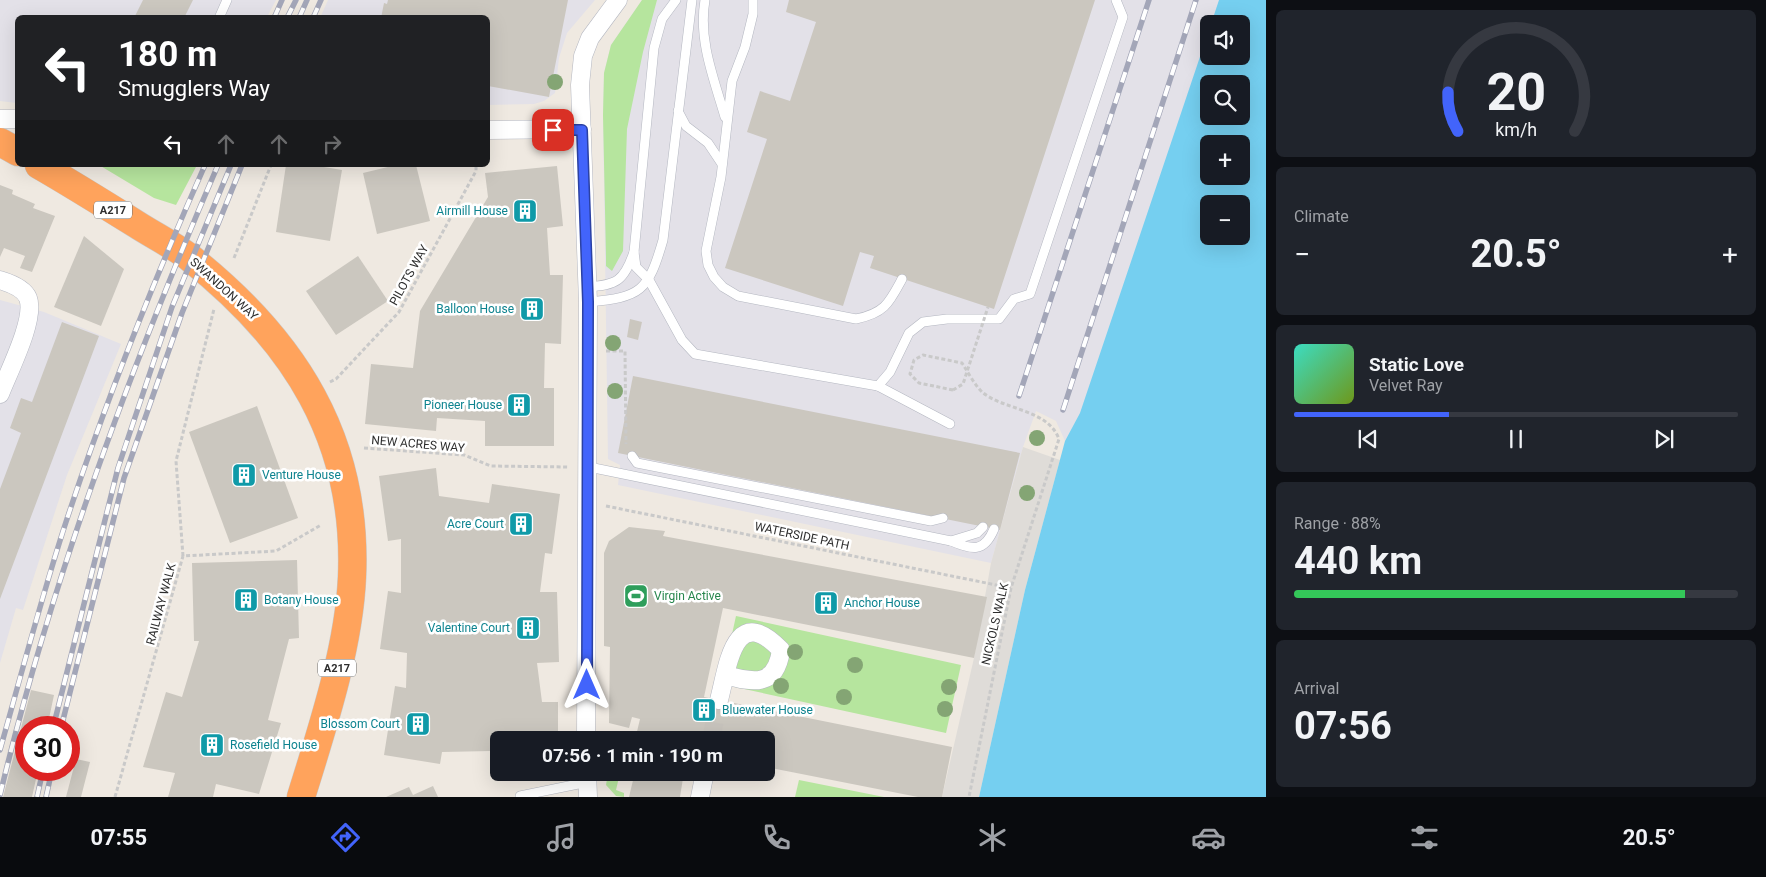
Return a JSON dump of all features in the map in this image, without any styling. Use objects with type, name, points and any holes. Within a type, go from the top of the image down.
[{"type":"highway","points":[[0,142],[15,150]]},
{"type":"highway","name":"SWANDON WAY","points":[[42,167],[187,256],[257,317],[296,366],[329,431],[348,497],[352,578],[344,640],[319,738],[301,797]]},
{"type":"street","points":[[586,731],[589,502],[588,294],[580,85],[583,56],[590,38],[618,0]]},
{"type":"street","points":[[0,119],[15,119]]},
{"type":"street","points":[[490,130],[582,130]]},
{"type":"street","points":[[0,280],[22,290],[28,296],[30,304],[28,320],[4,371],[0,394]]},
{"type":"street","points":[[719,700],[725,675]]},
{"type":"street","points":[[700,797],[703,781]]},
{"type":"lane","points":[[220,15],[227,0]]},
{"type":"lane","points":[[588,294],[614,284],[628,270],[634,252],[654,48],[662,19],[676,0]]},
{"type":"lane","points":[[588,294],[624,298],[649,280],[663,240],[692,0]]},
{"type":"lane","points":[[705,0],[703,30],[709,62],[726,122]]},
{"type":"lane","points":[[753,0],[753,14],[745,47],[732,82],[717,198],[706,251],[708,265],[723,287],[738,296],[856,319],[872,316],[884,308],[902,279]]},
{"type":"lane","points":[[878,386],[890,372],[909,333],[923,322],[947,319],[999,320],[1014,299],[1030,294],[1123,17],[1116,0]]},
{"type":"lane","points":[[678,110],[686,126],[708,143],[722,164]]},
{"type":"lane","points":[[634,252],[636,267],[649,280],[682,340],[694,354],[878,386],[950,424]]},
{"type":"lane","points":[[632,456],[637,463],[931,521],[943,518]]},
{"type":"lane","points":[[589,467],[951,541],[967,548],[976,548],[990,538],[994,529]]},
{"type":"lane","points":[[951,541],[973,535],[983,526]]},
{"type":"lane","points":[[520,796],[587,784]]},
{"type":"path","points":[[234,258],[269,167]]},
{"type":"path","name":"PILOTS WAY","points":[[310,394],[336,379],[399,312],[476,171],[476,167]]},
{"type":"path","points":[[182,556],[176,461],[220,285]]},
{"type":"path","name":"NICKOLS WALK","points":[[969,797],[1011,588],[1055,458],[1059,439],[1055,429],[1040,419],[982,392],[972,378],[967,370],[962,363],[923,355],[914,360],[910,374],[919,383],[953,390],[963,384],[966,376],[969,367],[988,307]]},
{"type":"path","points":[[588,352],[624,351],[626,448]]},
{"type":"path","name":"NEW ACRES WAY","points":[[364,448],[464,455],[491,466],[589,467]]},
{"type":"path","name":"WATERSIDE PATH","points":[[589,502],[1011,588]]},
{"type":"path","name":"RAILWAY WALK","points":[[115,797],[182,556],[276,551],[321,525]]},
{"type":"shaded area","points":[[0,0],[276,0],[268,15],[15,15],[15,103],[0,101]]},
{"type":"shaded area","points":[[328,0],[595,0],[567,33],[559,58],[555,93],[544,101],[534,104],[490,105],[490,15],[321,15]]},
{"type":"shaded area","points":[[642,0],[1266,0],[1250,54],[1250,15],[1200,15],[1200,65],[1247,65],[1244,75],[1200,75],[1200,125],[1209,125],[1209,135],[1200,135],[1200,185],[1204,185],[1065,441],[1056,421],[1036,411],[1023,447],[991,563],[618,485],[620,465],[608,459],[604,73],[611,45]]},
{"type":"shaded area","points":[[0,300],[44,312],[121,344],[67,475],[23,610],[16,608],[0,663]]},
{"type":"shaded area","points":[[1023,447],[1060,460],[1025,590],[979,797],[942,797],[974,658],[991,563]]},
{"type":"green space","points":[[642,0],[657,0],[643,52],[627,129],[623,251],[612,271],[606,266],[604,73],[611,45]]},
{"type":"green space","points":[[102,167],[196,167],[176,205],[154,198]]},
{"type":"green space","points":[[736,616],[961,665],[946,733],[721,684]]},
{"type":"green space","points":[[799,780],[884,797],[795,797]]},
{"type":"green space","points":[[607,781],[618,781],[616,790],[624,793],[624,797],[616,796],[606,785]]},
{"type":"water","points":[[1219,0],[1266,0],[1266,797],[979,797],[1025,590],[1065,441],[1080,413],[1200,57],[1200,65],[1250,65],[1250,15],[1214,15]]},
{"type":"building","points":[[143,0],[193,0],[186,15],[136,15]]},
{"type":"building","points":[[388,0],[568,0],[549,97],[490,86],[490,15],[382,15],[384,3],[387,4]]},
{"type":"building","points":[[789,0],[1095,0],[994,309],[870,268],[874,256],[860,252],[843,306],[725,268],[767,139],[747,132],[760,91],[790,101],[816,22],[786,12]]},
{"type":"building","points":[[557,166],[563,226],[547,228],[550,275],[563,275],[561,344],[545,343],[544,388],[554,388],[554,446],[485,446],[485,421],[437,418],[436,431],[365,424],[371,364],[413,368],[420,311],[488,197],[485,173]]},
{"type":"building","points":[[286,167],[324,167],[342,170],[330,241],[276,232]]},
{"type":"building","points":[[388,167],[416,167],[430,221],[377,234],[363,173]]},
{"type":"building","points":[[0,185],[13,190],[12,194],[35,204],[33,208],[55,216],[32,272],[20,268],[25,256],[4,248],[0,257]]},
{"type":"building","points":[[84,236],[124,269],[101,326],[54,307]]},
{"type":"building","points":[[358,256],[388,301],[336,335],[306,291]]},
{"type":"building","points":[[630,319],[642,322],[638,340],[627,337]]},
{"type":"building","points":[[62,322],[99,336],[0,599],[0,489],[21,433],[10,428],[21,398],[32,402]]},
{"type":"building","points":[[633,376],[1020,453],[1000,530],[618,453]]},
{"type":"building","name":"Venture House","points":[[257,406],[298,518],[230,543],[189,432]]},
{"type":"building","points":[[436,468],[439,496],[489,503],[492,484],[560,494],[552,554],[545,553],[540,592],[557,592],[559,662],[537,663],[542,702],[558,702],[558,731],[490,731],[490,751],[442,752],[440,764],[384,755],[395,686],[406,688],[407,653],[380,649],[388,591],[401,593],[401,539],[388,541],[379,476]]},
{"type":"building","points":[[629,527],[665,531],[663,536],[987,597],[974,658],[723,608],[704,697],[952,747],[942,797],[918,797],[775,769],[775,731],[637,731],[640,719],[632,717],[629,728],[609,723],[610,647],[604,646],[604,553],[609,541]]},
{"type":"building","points":[[297,560],[299,638],[289,639],[268,720],[281,723],[259,794],[216,784],[213,797],[168,797],[175,773],[143,767],[166,692],[182,697],[199,641],[194,641],[192,563]]},
{"type":"building","points":[[31,690],[54,695],[50,716],[24,716]]},
{"type":"building","points":[[15,751],[15,781],[36,781],[32,797],[3,797]]},
{"type":"building","points":[[80,760],[90,762],[81,797],[66,797],[70,781],[80,781]]},
{"type":"building","points":[[633,781],[683,781],[680,797],[629,797]]},
{"type":"building","points":[[433,786],[438,797],[386,797],[409,787],[413,795]]},
{"type":"tunnel","points":[[713,731],[719,700]]},
{"type":"railway","points":[[275,15],[282,0]]},
{"type":"railway","points":[[288,15],[296,0]]},
{"type":"railway","points":[[300,15],[307,0]]},
{"type":"railway","points":[[314,15],[321,0]]},
{"type":"railway","points":[[1019,396],[1149,0]]},
{"type":"railway","points":[[1063,410],[1196,0]]},
{"type":"railway","points":[[0,750],[31,637],[80,479],[130,343],[204,167]]},
{"type":"railway","points":[[0,795],[44,634],[96,475],[154,319],[217,167]]},
{"type":"railway","points":[[56,716],[118,468],[172,307],[230,167]]},
{"type":"railway","points":[[64,716],[124,478],[182,313],[241,167]]},
{"type":"railway","points":[[37,797],[41,781]]},
{"type":"railway","points":[[46,797],[50,781]]},
{"type":"place","name":"Airmill House","points":[[525,211]]},
{"type":"place","name":"Balloon House","points":[[532,309]]},
{"type":"place","name":"Pioneer House","points":[[519,405]]},
{"type":"place","name":"Venture House","points":[[244,475]]},
{"type":"place","name":"Acre Court","points":[[521,524]]},
{"type":"place","name":"Virgin Active","points":[[636,596]]},
{"type":"place","name":"Botany House","points":[[246,600]]},
{"type":"place","name":"Anchor House","points":[[826,603]]},
{"type":"place","name":"Valentine Court","points":[[528,628]]},
{"type":"place","name":"Bluewater House","points":[[704,710]]},
{"type":"place","name":"Blossom Court","points":[[418,724]]},
{"type":"place","name":"Rosefield House","points":[[212,745]]},
{"type":"route","points":[[553,130],[582,130],[588,302],[589,502],[587,685]]}]
